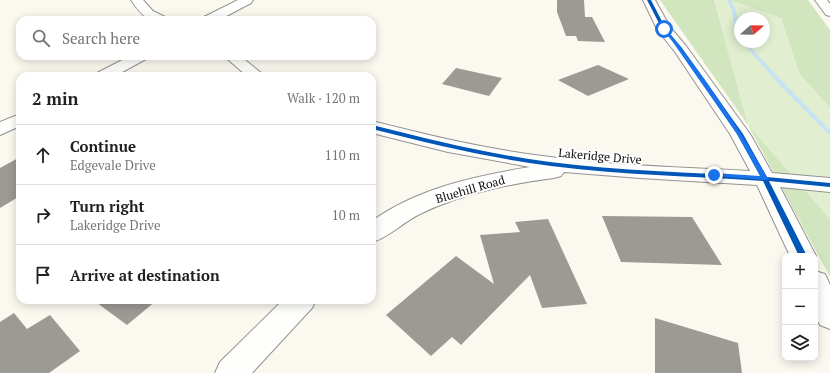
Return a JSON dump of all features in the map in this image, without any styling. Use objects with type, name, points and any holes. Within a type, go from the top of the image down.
[{"type":"street","points":[[137,0],[149,14],[153,16]]},
{"type":"street","points":[[217,16],[247,0]]},
{"type":"street","points":[[649,0],[664,29],[681,50],[740,134],[801,253]]},
{"type":"street","points":[[821,0],[830,12]]},
{"type":"street","points":[[111,72],[133,60]]},
{"type":"street","points":[[236,60],[252,72]]},
{"type":"street","points":[[0,129],[16,121]]},
{"type":"street","name":"Lakeridge Drive","points":[[376,128],[452,148],[576,167],[764,179],[830,185]]},
{"type":"street","name":"Bluehill Road","points":[[376,231],[404,212],[425,202],[466,189],[517,176],[576,167]]},
{"type":"street","points":[[818,289],[830,316]]},
{"type":"street","points":[[231,373],[298,304]]},
{"type":"green space","points":[[660,0],[714,0],[748,125]]},
{"type":"green space","points":[[714,0],[730,0],[764,12],[734,12],[734,48],[770,48],[770,14],[781,18],[799,73],[830,108],[830,219],[748,125]]},
{"type":"green space","points":[[730,0],[808,0],[830,30],[830,108],[799,73],[781,18],[770,14],[770,12],[764,12]]},
{"type":"green space","points":[[748,125],[830,219],[830,277]]},
{"type":"building","points":[[557,0],[584,0],[585,17],[592,17],[605,42],[578,41],[576,36],[566,36],[557,12]]},
{"type":"building","points":[[598,65],[629,79],[588,96],[558,80]]},
{"type":"building","points":[[456,68],[502,78],[489,96],[442,84]]},
{"type":"building","points":[[16,159],[16,198],[0,208],[0,168]]},
{"type":"building","points":[[602,216],[692,217],[722,265],[621,262]]},
{"type":"building","points":[[548,219],[587,304],[542,308],[530,275],[461,345],[452,337],[431,356],[386,315],[456,256],[494,284],[480,235],[520,232],[515,222]]},
{"type":"building","points":[[98,304],[152,304],[127,325]]},
{"type":"building","points":[[14,313],[27,329],[50,315],[80,351],[49,373],[0,373],[0,322]]},
{"type":"building","points":[[655,318],[738,343],[742,373],[655,373]]},
{"type":"waterway","points":[[729,0],[734,12]]},
{"type":"waterway","points":[[749,48],[777,79],[830,133]]},
{"type":"cycle path","points":[[649,0],[664,29],[681,49],[740,134],[765,179],[802,253]]},
{"type":"cycle path","points":[[376,128],[473,151],[551,164],[609,170],[767,179],[830,185]]},
{"type":"route","points":[[664,29],[681,50],[740,134],[764,179],[714,175]]}]
